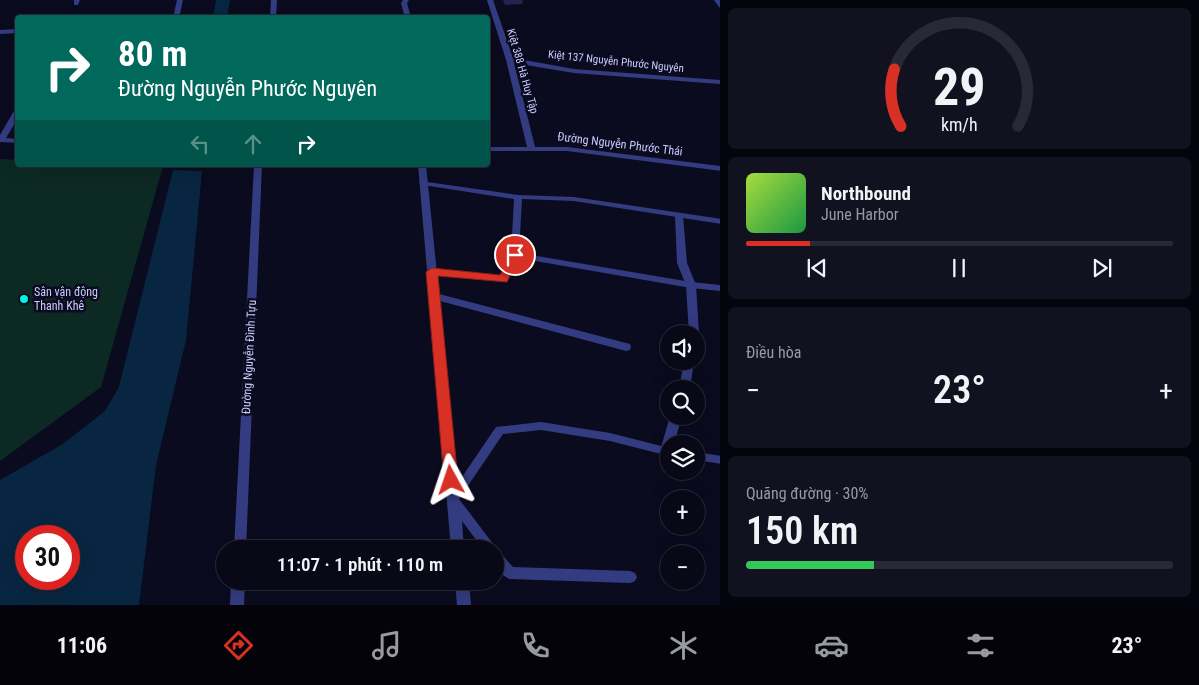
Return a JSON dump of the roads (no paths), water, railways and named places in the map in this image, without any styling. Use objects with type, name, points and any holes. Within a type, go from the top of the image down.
[{"type":"street","points":[[176,15],[180,0]]},
{"type":"street","points":[[273,15],[274,0]]},
{"type":"street","points":[[406,0],[404,3],[407,15]]},
{"type":"street","name":"Kiệt 388 Hà Huy Tập","points":[[490,0],[510,60],[532,149]]},
{"type":"street","points":[[717,0],[720,6]]},
{"type":"street","points":[[0,32],[15,31]]},
{"type":"street","name":"Kiệt 137 Nguyễn Phước Nguyên","points":[[510,60],[574,71],[720,82]]},
{"type":"street","points":[[15,116],[0,140],[15,141]]},
{"type":"street","name":"Đường Nguyễn Phước Thái","points":[[490,149],[566,149],[720,169]]},
{"type":"street","name":"Đường Nguyễn Đình Tựu","points":[[240,540],[258,167]]},
{"type":"street","points":[[422,167],[457,540]]},
{"type":"street","points":[[679,216],[682,263],[691,285],[693,325]]},
{"type":"street","points":[[434,296],[626,347]]},
{"type":"street","points":[[452,499],[484,540]]},
{"type":"street","points":[[504,565],[510,573],[630,577]]},
{"type":"street","points":[[237,605],[238,590]]},
{"type":"street","points":[[463,590],[464,605]]},
{"type":"lane","points":[[423,183],[518,197],[574,199],[720,222]]},
{"type":"lane","points":[[432,272],[503,279],[515,255],[518,197]]},
{"type":"lane","points":[[515,255],[691,285],[720,288]]},
{"type":"lane","points":[[452,499],[500,430],[541,426],[610,437],[660,450]]},
{"type":"lane","points":[[705,458],[720,460]]},
{"type":"water","points":[[173,170],[202,171],[186,340],[156,465],[139,605],[0,605],[0,480],[63,444],[105,411],[119,387]]},
{"type":"waterway","points":[[220,15],[223,0]]},
{"type":"place","name":"Sân vận động Thanh Khê","points":[[24,299]]}]
